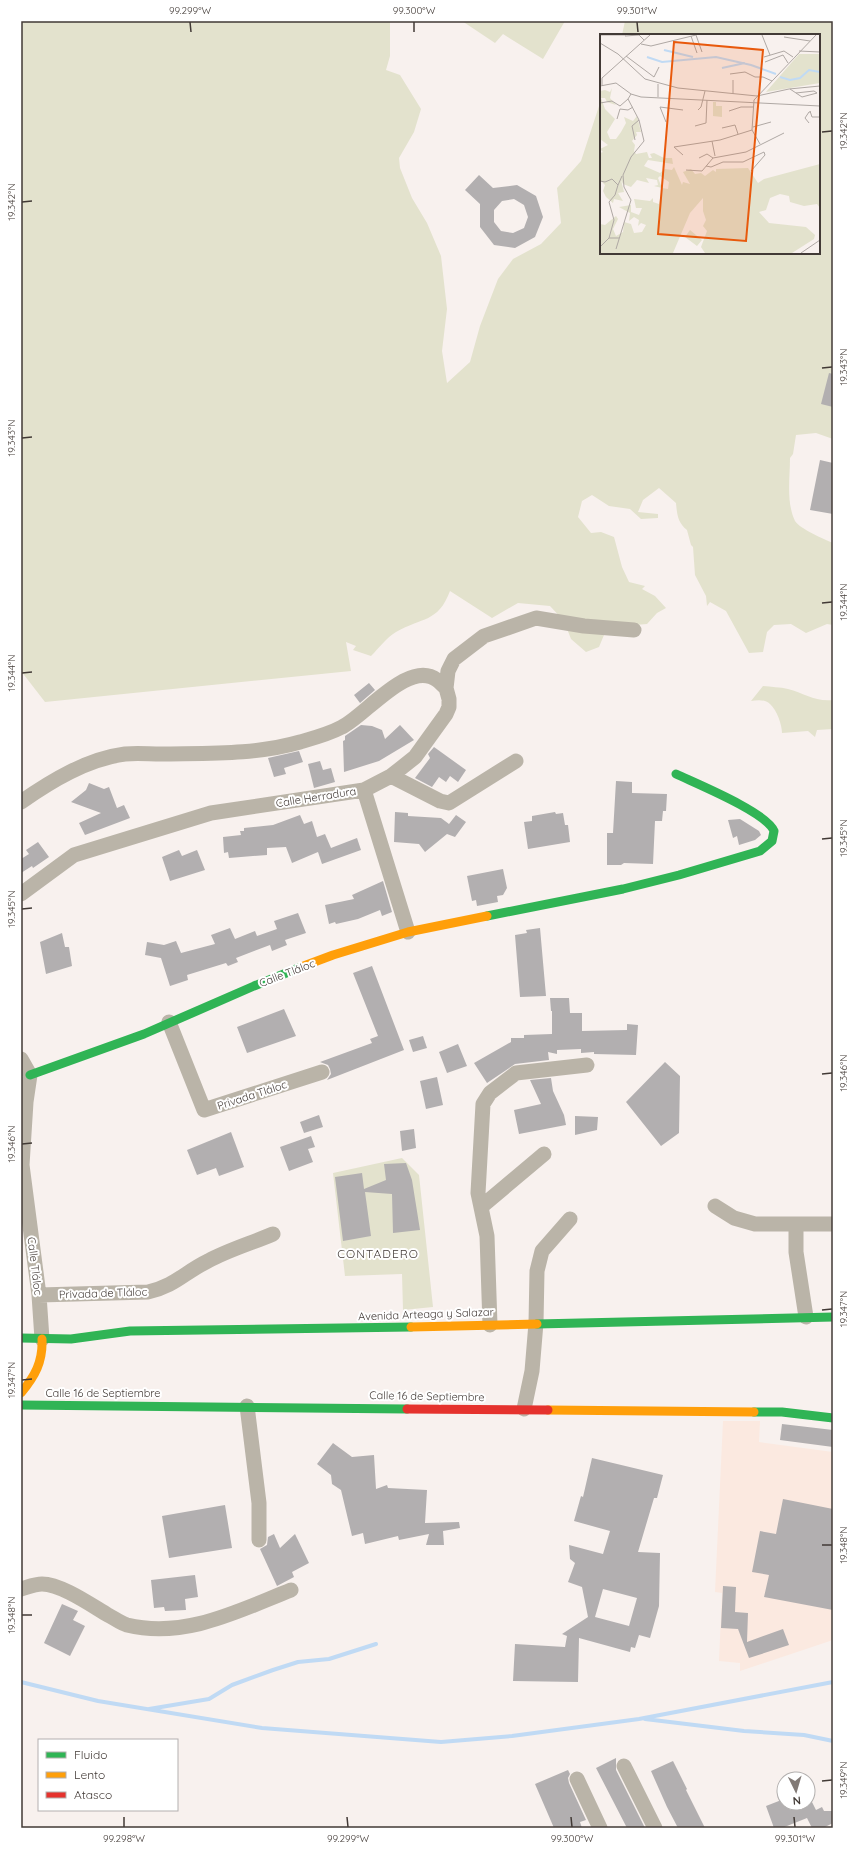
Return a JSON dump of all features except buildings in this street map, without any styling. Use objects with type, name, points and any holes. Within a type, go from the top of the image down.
[{"type":"street","name":"Calle Herradura","points":[[21,894],[74,856],[211,813],[364,790],[391,776],[415,757],[439,726],[449,708],[449,699],[446,688],[448,671],[454,659],[484,636],[536,618],[584,626],[634,630]]},
{"type":"street","points":[[21,802],[43,786],[72,771],[98,761],[124,754],[225,753],[267,749],[291,744],[343,727],[402,680],[426,676],[436,679],[446,688]]},
{"type":"street","points":[[391,776],[440,802],[449,803],[516,761]]},
{"type":"street","name":"Calle Tláloc","points":[[42,1338],[39,1295],[22,1166],[24,1102],[30,1075],[144,1034],[254,986],[333,956],[408,932],[623,889],[679,875],[760,851],[769,846],[773,840],[774,834],[772,827],[768,822],[676,774]]},
{"type":"street","points":[[364,790],[408,932]]},
{"type":"street","name":"Privada Tláloc","points":[[169,1022],[204,1110],[322,1072]]},
{"type":"street","points":[[21,1059],[30,1075]]},
{"type":"street","points":[[490,1324],[487,1236],[478,1193],[483,1104],[490,1093],[516,1073],[586,1065]]},
{"type":"street","points":[[481,1207],[544,1154]]},
{"type":"street","points":[[715,1206],[734,1218],[755,1224],[833,1224]]},
{"type":"street","points":[[524,1409],[532,1371],[536,1323],[537,1271],[542,1251],[570,1219]]},
{"type":"street","points":[[796,1224],[796,1252],[806,1317]]},
{"type":"street","name":"Privada de Tláloc","points":[[39,1295],[148,1292],[163,1289],[178,1281],[208,1260],[273,1234]]},
{"type":"street","name":"Avenida Arteaga y Salazar","points":[[21,1338],[71,1339],[130,1331],[274,1330],[833,1316]]},
{"type":"street","points":[[21,1393],[40,1365],[43,1353],[42,1338]]},
{"type":"street","name":"Calle 16 de Septiembre","points":[[21,1404],[782,1412],[833,1418]]},
{"type":"street","points":[[247,1406],[259,1503],[259,1540]]},
{"type":"street","points":[[21,1589],[41,1584],[51,1585],[81,1599],[125,1624],[149,1628],[191,1627],[214,1620],[291,1590]]},
{"type":"street","points":[[624,1766],[655,1828]]},
{"type":"street","points":[[577,1779],[600,1828]]},
{"type":"shaded area","points":[[723,1421],[760,1421],[759,1442],[833,1452],[833,1640],[740,1671],[740,1663],[719,1661],[722,1593],[715,1592]]},
{"type":"green space","points":[[21,21],[390,21],[390,56],[386,70],[400,75],[421,109],[414,132],[399,158],[400,168],[412,198],[427,223],[441,256],[447,309],[442,351],[447,383],[470,362],[480,326],[498,279],[513,259],[541,244],[561,223],[557,188],[581,161],[600,103],[600,254],[820,254],[820,34],[622,34],[625,21],[833,21],[833,439],[816,433],[796,435],[793,454],[790,458],[789,498],[795,521],[807,530],[833,543],[833,625],[827,624],[806,633],[791,624],[774,625],[767,632],[763,652],[749,653],[726,611],[710,602],[707,606],[706,596],[695,575],[693,547],[691,545],[687,530],[678,518],[676,503],[659,488],[643,500],[638,512],[658,514],[658,518],[641,519],[630,509],[609,506],[592,495],[582,501],[578,517],[591,533],[601,532],[614,537],[622,567],[629,582],[645,586],[642,589],[655,596],[666,608],[657,613],[647,624],[635,625],[604,635],[599,647],[586,652],[571,639],[564,621],[550,606],[518,603],[492,618],[450,591],[440,609],[434,614],[393,634],[371,656],[353,650],[356,646],[346,642],[351,671],[45,702],[21,671]]},
{"type":"green space","points":[[462,21],[565,21],[543,59],[503,34],[495,43]]},
{"type":"green space","points":[[763,686],[788,689],[821,700],[833,700],[833,729],[817,730],[815,737],[808,731],[782,733],[779,718],[770,704],[768,702],[758,700],[751,701]]},
{"type":"green space","points":[[402,1158],[419,1175],[433,1307],[403,1310],[402,1274],[345,1276],[333,1173]]},
{"type":"waterway","points":[[149,1709],[209,1699],[232,1685],[273,1670],[298,1662],[329,1659],[376,1644]]},
{"type":"waterway","points":[[21,1682],[98,1701],[262,1728],[441,1742],[512,1736],[639,1719],[833,1682]]},
{"type":"waterway","points":[[645,1719],[744,1731],[804,1735],[833,1741]]},
{"type":"traffic: fast","points":[[487,916],[623,889],[679,875],[760,851],[772,841],[774,831],[758,815],[730,799],[676,774]]},
{"type":"traffic: fast","points":[[30,1075],[144,1034],[301,967]]},
{"type":"traffic: fast","points":[[537,1324],[833,1317]]},
{"type":"traffic: fast","points":[[21,1338],[71,1339],[130,1331],[411,1327]]},
{"type":"traffic: fast","points":[[21,1405],[407,1409]]},
{"type":"traffic: fast","points":[[754,1412],[782,1412],[833,1418]]},
{"type":"traffic: slow","points":[[301,967],[333,955],[408,932],[487,916]]},
{"type":"traffic: slow","points":[[411,1327],[537,1324]]},
{"type":"traffic: slow","points":[[21,1393],[34,1375],[37,1368],[41,1355],[42,1339]]},
{"type":"traffic: slow","points":[[548,1410],[754,1412]]},
{"type":"traffic: jam","points":[[407,1409],[548,1410]]},
{"type":"district","name":"CONTADERO","points":[[378,1254]]}]
